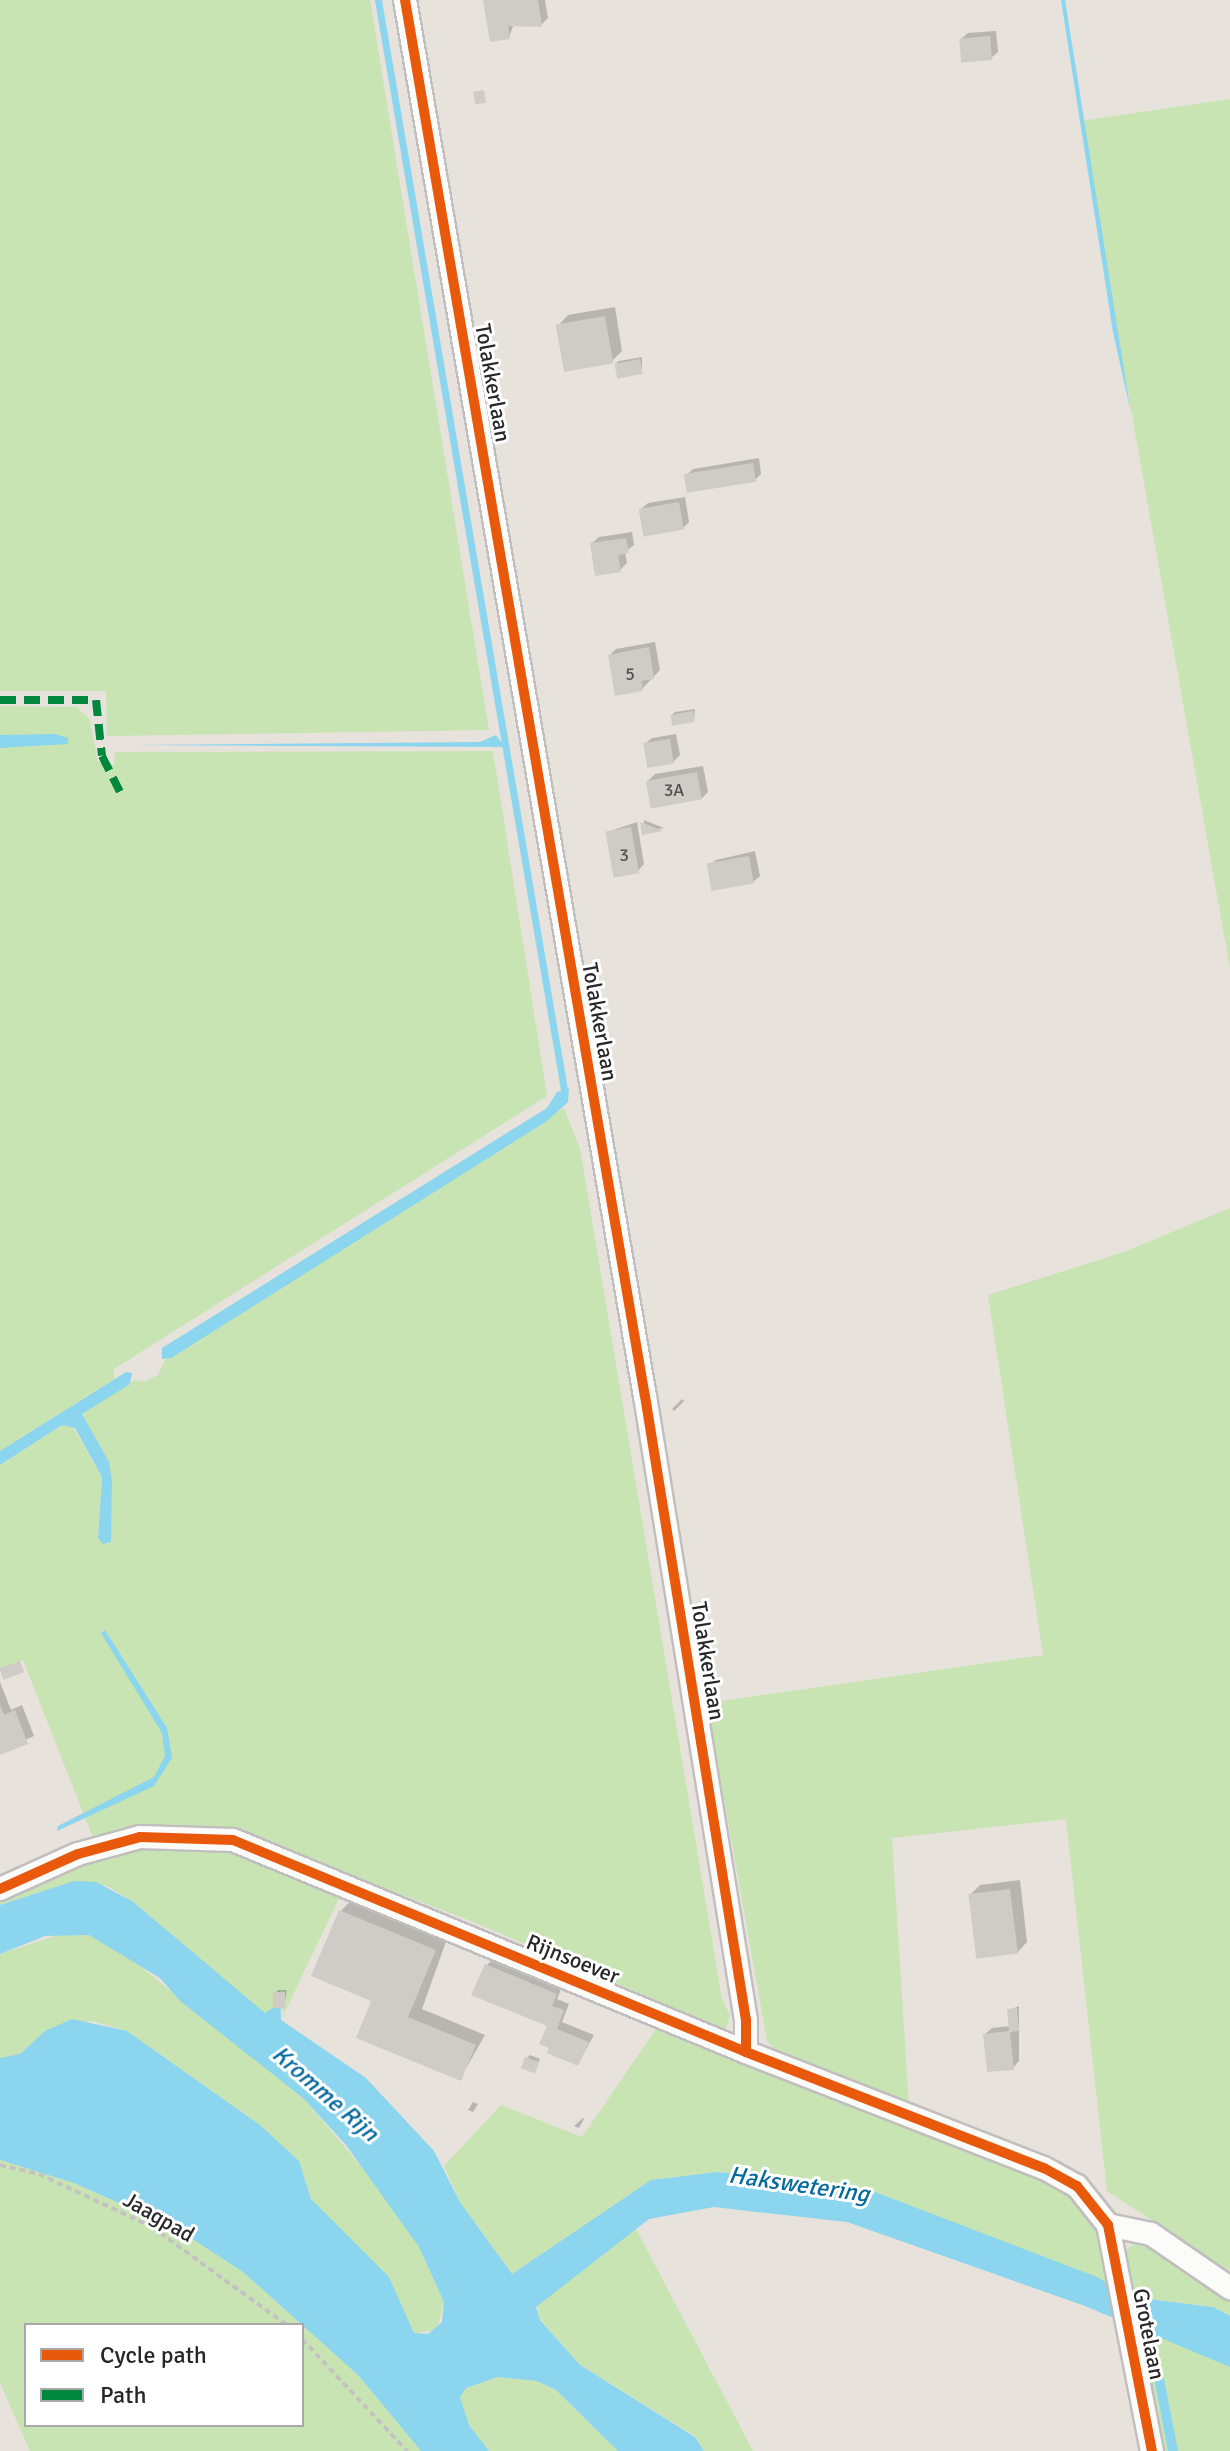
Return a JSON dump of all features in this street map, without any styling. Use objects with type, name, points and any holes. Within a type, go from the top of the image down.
[{"type":"street","name":"Tolakkerlaan","points":[[405,0],[647,1412],[743,2005],[746,2052]]},
{"type":"street","name":"Rijnsoever","points":[[0,1889],[78,1854],[140,1837],[233,1840],[746,2052],[1044,2168],[1077,2186],[1108,2225]]},
{"type":"street","name":"Grotelaan","points":[[1108,2225],[1152,2451]]},
{"type":"street","points":[[1108,2225],[1151,2234],[1230,2288]]},
{"type":"path","points":[[304,2341],[407,2451]]},
{"type":"green space","points":[[0,0],[370,0],[489,730],[107,736],[106,691],[0,691]]},
{"type":"green space","points":[[1230,99],[1230,969],[1080,121]]},
{"type":"green space","points":[[0,706],[77,707],[90,720],[98,762],[114,765],[115,752],[493,751],[547,1096],[114,1369],[114,1379],[0,1451]]},
{"type":"green space","points":[[564,1108],[580,1149],[722,1999],[730,2015],[726,2030],[471,1921],[236,1832],[155,1826],[93,1838],[23,1660],[0,1669],[0,1465],[62,1425],[72,1425],[102,1477],[98,1538],[109,1544],[112,1481],[109,1462],[82,1419],[85,1411],[134,1380],[144,1382],[158,1375],[165,1360]]},
{"type":"green space","points":[[1230,1208],[1230,2271],[1107,2191],[1066,1819],[892,1838],[909,2107],[782,2058],[767,2041],[707,1703],[1043,1655],[988,1295],[1124,1252]]},
{"type":"green space","points":[[143,1844],[225,1846],[343,1890],[281,2020],[284,2010],[274,2007],[265,2013],[253,2006],[132,1901],[107,1886],[74,1881],[0,1905],[0,1894],[52,1870]]},
{"type":"green space","points":[[61,1934],[89,1935],[124,1953],[303,2098],[378,2186],[419,2247],[444,2302],[437,2330],[414,2333],[389,2277],[324,2216],[311,2199],[302,2170],[260,2125],[127,2031],[92,2021],[45,2031],[20,2054],[0,2058],[0,1954]]},
{"type":"green space","points":[[660,2023],[1035,2174],[1068,2193],[1098,2234],[1106,2283],[799,2179],[717,2172],[651,2180],[512,2274],[460,2202],[444,2166],[501,2105],[582,2137]]},
{"type":"green space","points":[[0,2160],[74,2183],[177,2229],[243,2272],[300,2323],[24,2323],[24,2427],[304,2427],[304,2327],[358,2375],[421,2451],[30,2451],[0,2383]]},
{"type":"green space","points":[[636,2229],[753,2451],[704,2451],[695,2436],[580,2365],[540,2319],[536,2303]]},
{"type":"green space","points":[[1141,2238],[1230,2294],[1230,2316],[1213,2307],[1131,2297],[1122,2253]]},
{"type":"green space","points":[[1138,2329],[1230,2365],[1230,2451],[1155,2451]]},
{"type":"green space","points":[[498,2377],[537,2381],[556,2390],[618,2451],[489,2451],[469,2425],[460,2397],[466,2388]]},
{"type":"water","points":[[1061,0],[1065,0],[1131,413],[1113,332]]},
{"type":"water","points":[[55,734],[68,738],[68,744],[0,748],[0,735]]},
{"type":"water","points":[[496,735],[505,747],[133,745],[480,742]]},
{"type":"water","points":[[569,1088],[568,1102],[547,1121],[171,1358],[162,1359],[162,1348],[547,1108],[557,1092]]},
{"type":"water","points":[[126,1372],[132,1373],[130,1384],[82,1414],[109,1462],[112,1481],[111,1542],[103,1544],[98,1538],[102,1477],[75,1428],[62,1425],[0,1465],[0,1451]]},
{"type":"water","points":[[105,1630],[167,1728],[172,1758],[154,1786],[57,1831],[58,1826],[154,1777],[165,1756],[162,1733],[101,1633]]},
{"type":"water","points":[[74,1881],[96,1882],[132,1901],[265,2013],[274,2007],[274,1993],[280,1991],[281,2020],[366,2078],[434,2151],[460,2202],[512,2274],[651,2180],[717,2172],[820,2181],[875,2192],[1097,2277],[1131,2297],[1213,2307],[1230,2316],[1230,2367],[1085,2306],[847,2222],[714,2207],[649,2219],[536,2307],[540,2320],[580,2365],[695,2437],[704,2451],[618,2451],[556,2390],[537,2381],[498,2377],[466,2388],[460,2397],[469,2425],[489,2451],[421,2451],[358,2375],[304,2327],[304,2323],[300,2323],[243,2272],[177,2229],[74,2183],[0,2160],[0,2058],[20,2054],[45,2031],[72,2019],[127,2031],[260,2125],[299,2161],[311,2199],[389,2277],[414,2333],[428,2334],[442,2322],[444,2302],[419,2247],[346,2145],[303,2098],[180,2001],[160,1978],[89,1935],[45,1936],[0,1954],[0,1905]]},
{"type":"water","points":[[1158,2371],[1163,2374],[1178,2451],[1168,2451],[1154,2377]]},
{"type":"building","points":[[483,0],[538,0],[542,27],[508,26],[510,39],[490,42]]},
{"type":"building","points":[[990,36],[992,60],[961,63],[959,39]]},
{"type":"building","points":[[484,90],[486,103],[475,105],[473,92]]},
{"type":"building","points":[[605,316],[613,363],[564,372],[556,325]]},
{"type":"building","points":[[640,359],[643,374],[617,379],[614,364]]},
{"type":"building","points":[[753,463],[756,482],[687,493],[684,474]]},
{"type":"building","points":[[679,502],[684,530],[643,537],[639,509]]},
{"type":"building","points":[[626,538],[629,553],[618,555],[621,572],[595,576],[590,543]]},
{"type":"building","points":[[649,647],[654,679],[641,681],[643,691],[615,696],[608,655]]},
{"type":"building","points":[[693,711],[695,722],[672,726],[670,715]]},
{"type":"building","points":[[670,739],[674,764],[647,768],[643,743]]},
{"type":"building","points":[[697,772],[702,800],[651,809],[646,781]]},
{"type":"building","points":[[640,822],[663,831],[642,835]]},
{"type":"building","points":[[631,827],[639,873],[614,878],[605,832]]},
{"type":"building","points":[[749,856],[754,884],[712,891],[707,863]]},
{"type":"building","points":[[20,1661],[24,1672],[3,1680],[0,1668]]},
{"type":"building","points":[[0,1704],[4,1715],[15,1710],[28,1744],[0,1755]]},
{"type":"building","points":[[1010,1889],[1018,1954],[976,1959],[968,1894]]},
{"type":"building","points":[[339,1910],[436,1950],[408,2017],[476,2045],[461,2081],[356,2038],[371,2001],[311,1976]]},
{"type":"building","points":[[485,1964],[557,1994],[552,2006],[564,2010],[557,2029],[589,2042],[578,2066],[547,2053],[549,2048],[539,2044],[547,2026],[471,1995]]},
{"type":"building","points":[[273,1992],[285,1992],[285,2008],[273,2008]]},
{"type":"building","points":[[1017,2008],[1019,2031],[1010,2032],[1014,2070],[987,2072],[983,2034],[1009,2031],[1007,2009]]},
{"type":"building","points":[[525,2057],[539,2062],[535,2073],[521,2068]]},
{"type":"waterway","points":[[378,0],[564,1089]]},
{"type":"marked path","points":[[0,700],[96,700],[102,756],[120,792]]},
{"type":"cycle path","points":[[405,0],[645,1396],[746,2020],[746,2052]]},
{"type":"cycle path","points":[[0,1889],[78,1854],[140,1837],[233,1840],[746,2052],[1044,2168],[1077,2186],[1108,2225],[1152,2451]]},
{"type":"water label","name":"Kromme Rijn","points":[[325,2094]]},
{"type":"water label","name":"Hakswetering","points":[[799,2185]]}]
